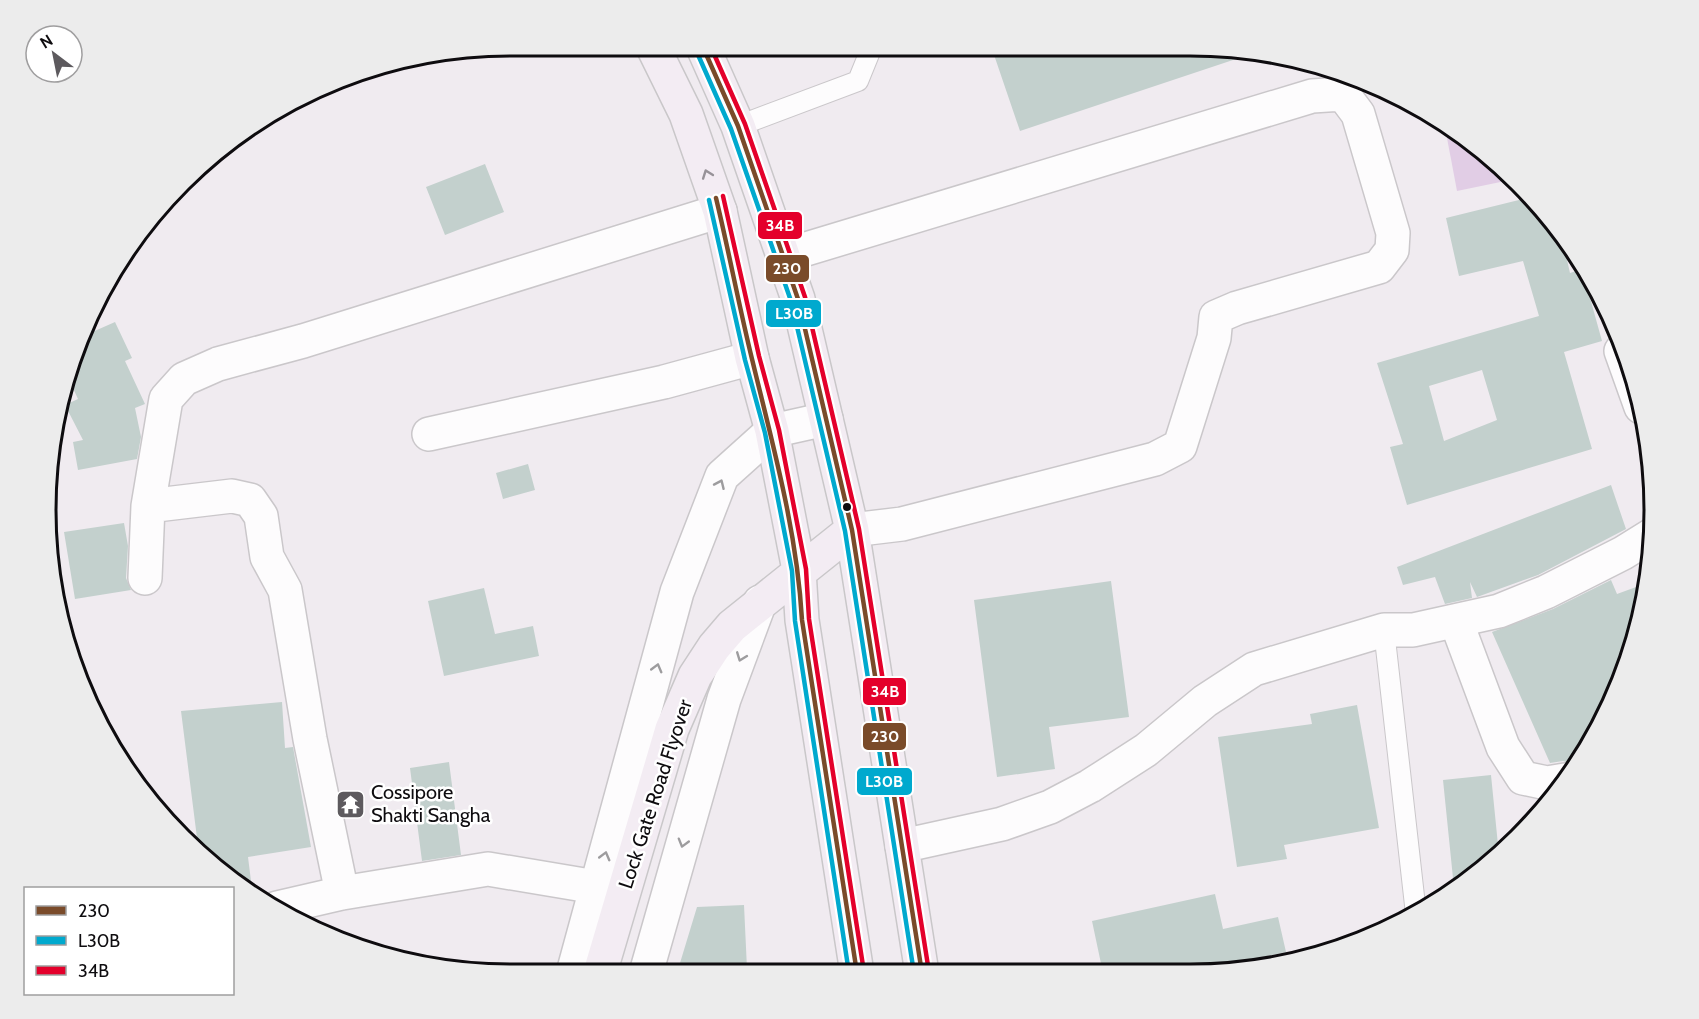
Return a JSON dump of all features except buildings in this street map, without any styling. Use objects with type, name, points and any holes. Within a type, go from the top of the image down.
[{"type":"main road","points":[[657,55],[686,114],[720,211],[752,358],[772,431],[799,570],[802,620],[856,964]]},
{"type":"main road","points":[[706,55],[738,126],[798,299],[852,530],[921,964]]},
{"type":"main road","name":"Lock Gate Road Flyover","points":[[603,964],[672,729],[695,676],[714,647],[760,602],[852,530]]},
{"type":"street","points":[[783,256],[1312,96],[1343,94],[1358,114],[1393,233],[1392,250],[1379,267],[1237,308],[1216,317],[1214,338],[1180,446],[1155,459],[914,521],[852,530]]},
{"type":"street","points":[[145,578],[148,506],[166,399],[184,379],[218,364],[303,342],[720,211]]},
{"type":"street","points":[[429,434],[664,382],[752,358]]},
{"type":"street","points":[[575,964],[677,592],[722,476],[772,431],[826,419]]},
{"type":"street","points":[[148,506],[232,496],[250,500],[261,516],[267,557],[285,590],[310,739],[342,893]]},
{"type":"street","points":[[902,846],[1002,824],[1050,807],[1090,786],[1146,750],[1205,700],[1254,669],[1384,630],[1413,630],[1499,611],[1546,592],[1643,541]]},
{"type":"street","points":[[649,964],[724,699],[760,602]]},
{"type":"street","points":[[1456,621],[1503,747],[1523,778],[1553,782]]},
{"type":"street","points":[[287,906],[342,893],[488,869],[596,887]]},
{"type":"lane","points":[[738,126],[858,81],[869,55]]},
{"type":"lane","points":[[1384,630],[1415,904]]},
{"type":"shaded area","points":[[1446,135],[1504,181],[1457,191]]},
{"type":"transit line","name":"L30B","points":[[698,55],[731,129],[791,301],[845,531],[913,964]]},
{"type":"transit line","name":"230","points":[[706,55],[738,126],[798,299],[852,530],[921,964]]},
{"type":"transit line","name":"34B","points":[[714,55],[745,124],[805,297],[859,529],[928,964]]},
{"type":"transit line","name":"34B","points":[[723,196],[759,356],[779,430],[806,569],[809,619],[863,964]]},
{"type":"transit line","name":"230","points":[[716,198],[790,521],[802,620],[856,964]]},
{"type":"transit line","name":"L30B","points":[[709,200],[745,360],[765,433],[792,571],[795,621],[848,964]]},
{"type":"place","name":"Cossipore Shakti Sangha","points":[[350,804]]}]
